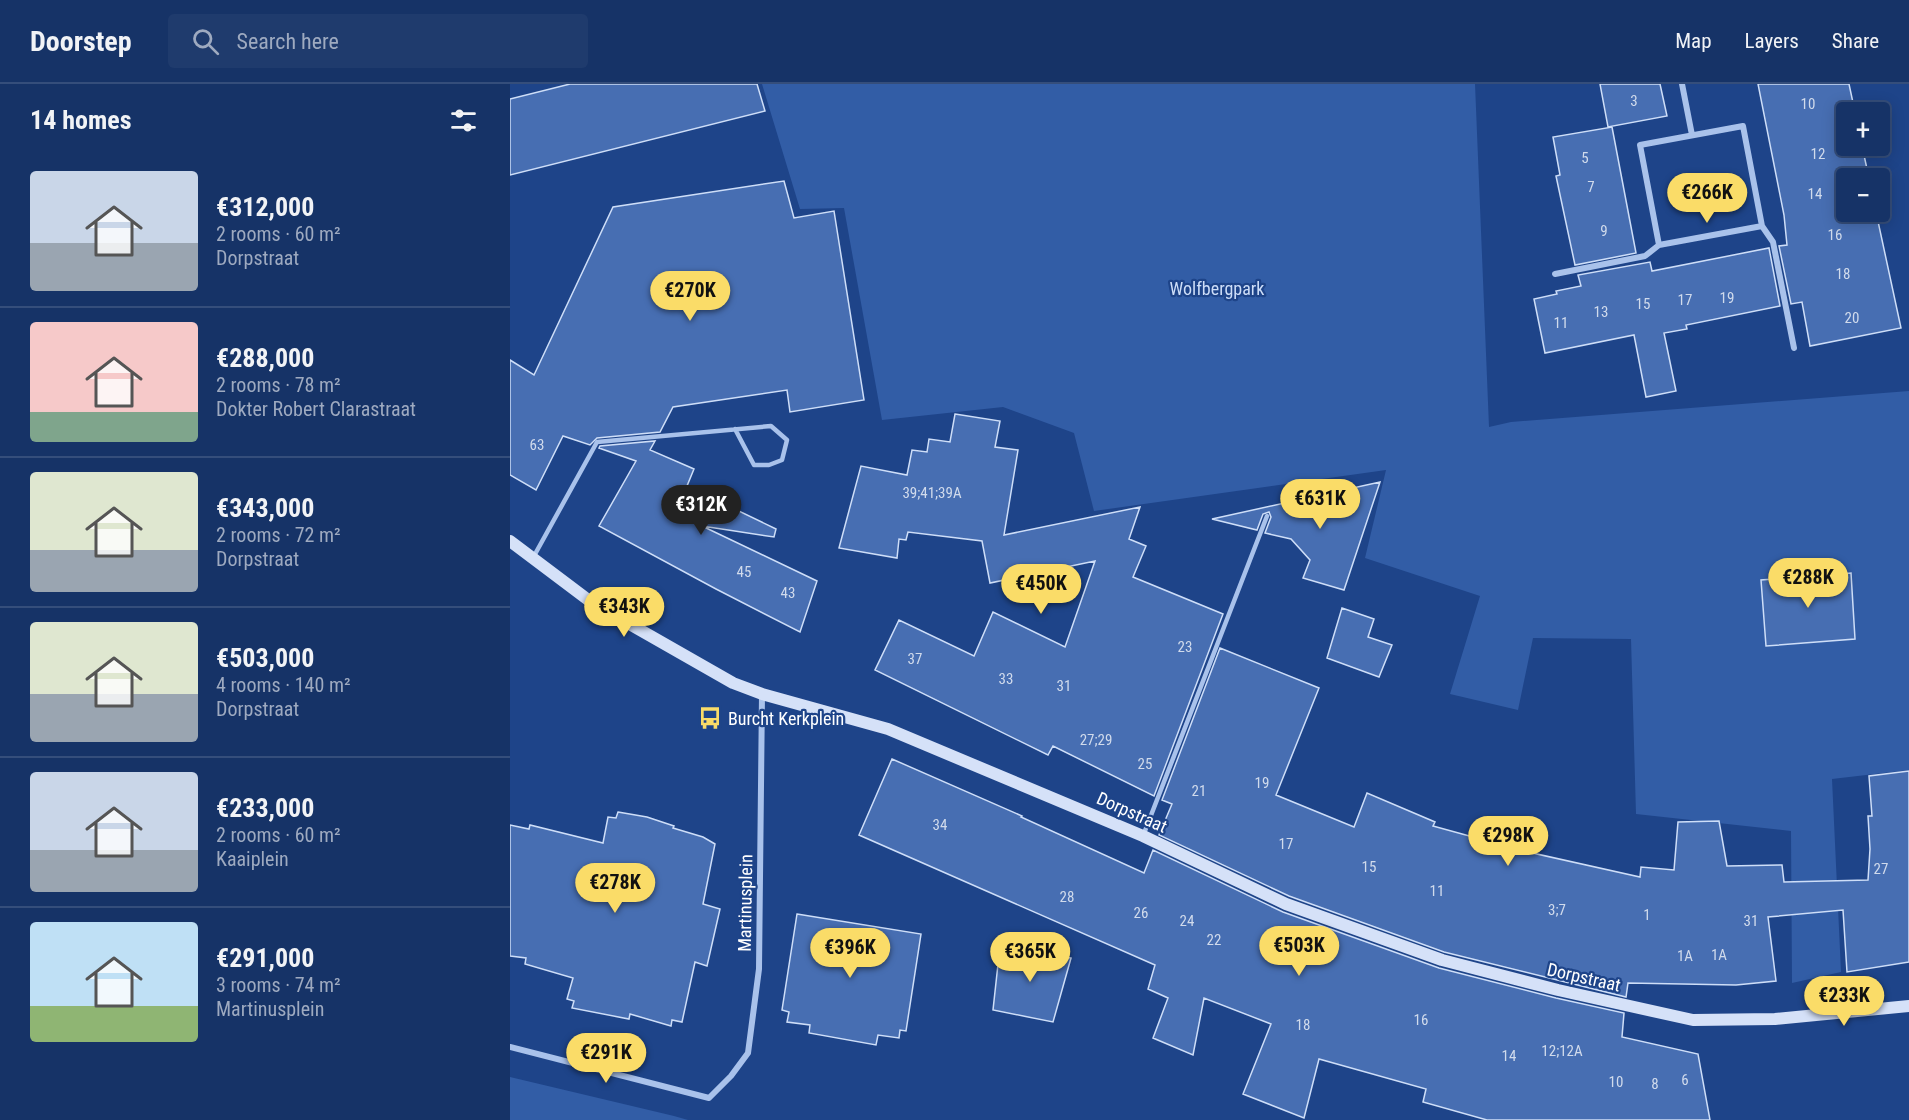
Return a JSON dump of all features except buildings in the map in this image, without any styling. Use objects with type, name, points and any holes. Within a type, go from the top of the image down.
[{"type":"street","points":[[1682,84],[1692,135]]},
{"type":"street","points":[[1659,245],[1640,145],[1743,126],[1762,226],[1773,242],[1794,348]]},
{"type":"street","points":[[1555,274],[1645,256],[1659,245],[1762,226]]},
{"type":"street","name":"Dorpstraat","points":[[510,541],[591,602],[733,683],[762,694],[888,729],[1143,836],[1286,904],[1442,960],[1558,990],[1693,1020],[1775,1019],[1909,1006]]},
{"type":"street","name":"Martinusplein","points":[[510,1047],[709,1098],[731,1076],[748,1053],[759,969],[762,694]]},
{"type":"lane","points":[[532,558],[597,442],[735,429],[771,426],[787,440],[782,460],[769,465],[754,465],[735,429]]},
{"type":"lane","points":[[1143,836],[1268,516]]},
{"type":"green space","name":"Wolfbergpark","points":[[762,84],[1475,84],[1489,427],[1511,422],[1909,391],[1909,770],[1832,779],[1841,972],[1792,983],[1791,831],[1636,814],[1631,639],[1533,638],[1518,710],[1450,694],[1480,596],[1365,558],[1386,470],[1094,511],[1074,433],[1003,407],[882,420],[844,208],[800,209]]},
{"type":"green space","points":[[510,1077],[674,1116],[688,1120],[510,1120]]},
{"type":"place","name":"Burcht Kerkplein","points":[[710,718]]}]
